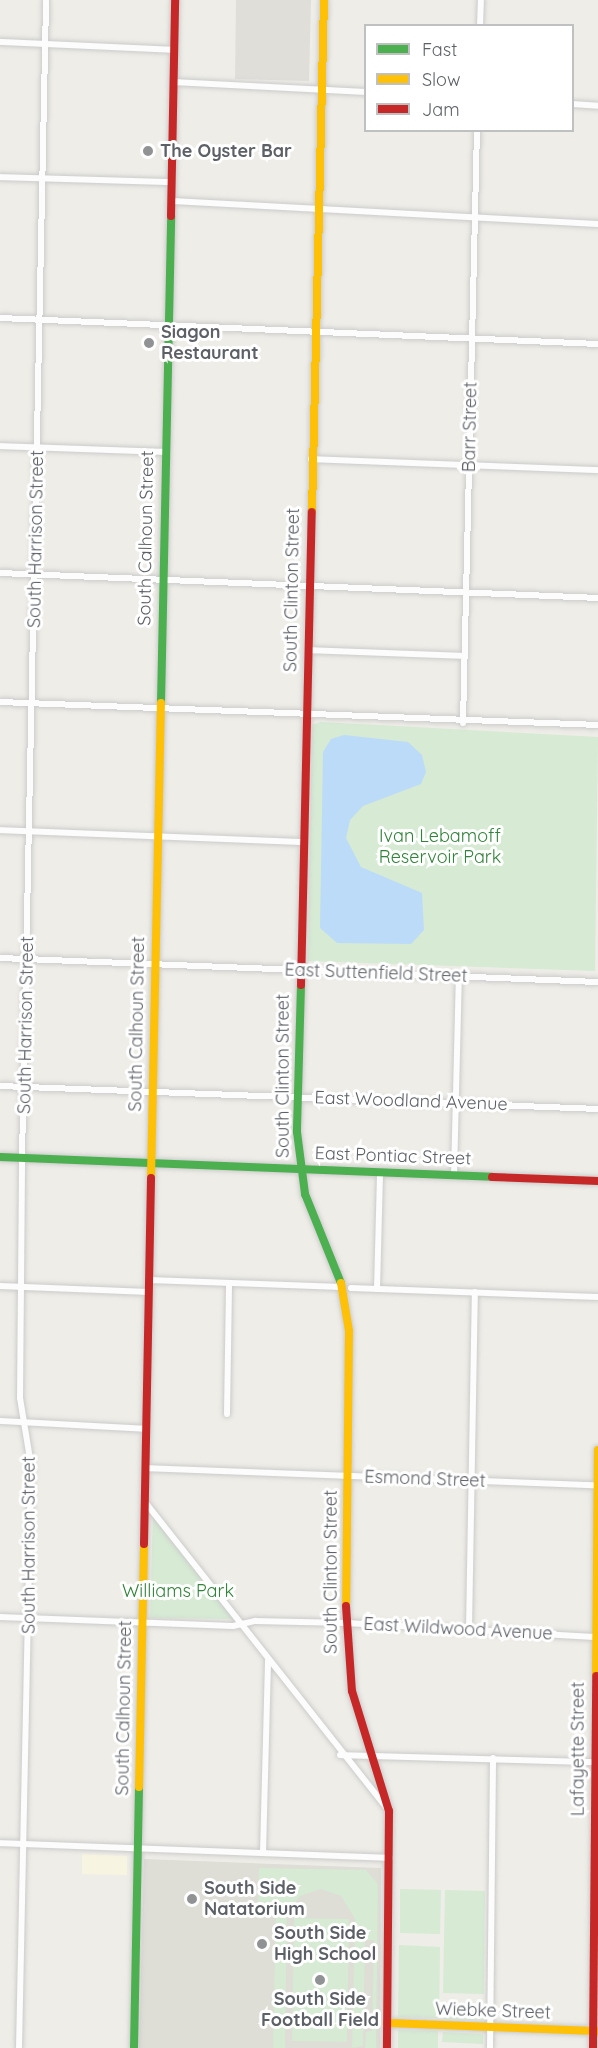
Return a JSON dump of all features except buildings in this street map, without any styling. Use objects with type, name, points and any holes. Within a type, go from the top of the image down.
[{"type":"main road","name":"South Calhoun Street","points":[[134,2048],[161,580],[169,327],[175,0]]},
{"type":"main road","name":"South Clinton Street","points":[[324,0],[318,90],[308,650],[304,714],[299,1169],[347,1287],[350,1349],[346,1623],[352,1691],[389,1811],[387,2048]]},
{"type":"main road","name":"East Pontiac Street","points":[[0,1157],[598,1181]]},
{"type":"main road","name":"Lafayette Street","points":[[592,2048],[595,2031],[596,1805],[593,1762],[596,1704],[598,1450]]},
{"type":"main road","name":"Wiebke Street","points":[[387,2024],[595,2031]]},
{"type":"street","name":"South Harrison Street","points":[[19,2048],[25,1844],[31,1465],[23,1422],[22,1158],[46,0]]},
{"type":"street","points":[[480,24],[481,0]]},
{"type":"street","points":[[0,42],[174,50]]},
{"type":"street","points":[[173,82],[364,92]]},
{"type":"street","points":[[574,104],[598,106]]},
{"type":"street","name":"Barr Street","points":[[463,723],[477,132]]},
{"type":"street","points":[[0,177],[172,182]]},
{"type":"street","points":[[171,201],[474,215],[598,224]]},
{"type":"street","points":[[0,318],[598,344]]},
{"type":"street","points":[[0,446],[164,452]]},
{"type":"street","points":[[311,459],[598,470]]},
{"type":"street","points":[[0,573],[598,598]]},
{"type":"street","points":[[308,650],[464,656]]},
{"type":"street","points":[[0,702],[463,723],[598,725]]},
{"type":"street","points":[[0,830],[303,842]]},
{"type":"street","name":"East Suttenfield Street","points":[[0,958],[598,982]]},
{"type":"street","points":[[454,1175],[459,977]]},
{"type":"street","name":"East Woodland Avenue","points":[[0,1086],[598,1109]]},
{"type":"street","points":[[376,1289],[380,1172]]},
{"type":"street","points":[[149,1280],[598,1297]]},
{"type":"street","points":[[227,1414],[229,1283]]},
{"type":"street","points":[[0,1286],[149,1293]]},
{"type":"street","points":[[469,1628],[475,1292]]},
{"type":"street","points":[[0,1421],[146,1429]]},
{"type":"street","name":"Esmond Street","points":[[146,1468],[597,1485]]},
{"type":"street","points":[[145,1502],[245,1622],[268,1660],[340,1755],[389,1811]]},
{"type":"street","name":"East Wildwood Avenue","points":[[0,1617],[143,1623],[346,1623],[469,1628],[595,1637]]},
{"type":"street","points":[[263,1853],[268,1660]]},
{"type":"street","points":[[340,1755],[373,1753],[593,1762]]},
{"type":"street","points":[[490,2048],[493,1758]]},
{"type":"street","points":[[0,1843],[390,1858]]},
{"type":"shaded area","points":[[236,0],[311,0],[309,81],[235,79]]},
{"type":"shaded area","points":[[82,1854],[127,1856],[127,1875],[82,1874]]},
{"type":"shaded area","name":"South Side High School","points":[[144,1859],[381,1868],[380,2048],[139,2048]]},
{"type":"green space","name":"Ivan Lebamoff Reservoir Park","points":[[321,722],[598,737],[595,971],[308,961],[312,725]]},
{"type":"green space","name":"Williams Park","points":[[153,1514],[232,1615],[233,1619],[150,1618]]},
{"type":"green space","points":[[259,1868],[366,1870],[378,1884],[376,2048],[365,2048],[366,2032],[372,2031],[374,1940],[365,1940],[363,2046],[352,2048],[355,1919],[341,1896],[321,1889],[300,1896],[287,1913],[285,2048],[273,2048],[276,1903],[258,1903]]},
{"type":"green space","points":[[400,1889],[441,1890],[440,1934],[400,1933]]},
{"type":"green space","points":[[445,1890],[485,1891],[484,1994],[443,1993]]},
{"type":"green space","name":"South Side Football Field","points":[[294,1918],[349,1919],[347,2042],[292,2041]]},
{"type":"green space","points":[[399,1945],[440,1947],[439,2018],[398,2017]]},
{"type":"green space","points":[[443,2003],[484,2005],[484,2020],[443,2019]]},
{"type":"green space","points":[[398,2030],[438,2031],[438,2048],[398,2048]]},
{"type":"green space","points":[[443,2032],[483,2034],[483,2044],[442,2042]]},
{"type":"water","points":[[344,735],[408,742],[422,755],[426,772],[421,784],[363,806],[350,820],[346,838],[361,867],[422,893],[424,930],[411,944],[337,943],[320,928],[323,752],[331,739]]},
{"type":"traffic: fast","points":[[161,703],[171,216]]},
{"type":"traffic: fast","points":[[301,985],[297,1132],[305,1194],[341,1283]]},
{"type":"traffic: fast","points":[[0,1157],[492,1177]]},
{"type":"traffic: fast","points":[[134,2048],[139,1787]]},
{"type":"traffic: slow","points":[[312,512],[324,0]]},
{"type":"traffic: slow","points":[[151,1178],[161,703]]},
{"type":"traffic: slow","points":[[341,1283],[349,1331],[346,1606]]},
{"type":"traffic: slow","points":[[596,1676],[598,1450]]},
{"type":"traffic: slow","points":[[139,1787],[144,1544]]},
{"type":"traffic: slow","points":[[387,2023],[597,2031]]},
{"type":"traffic: jam","points":[[171,216],[175,0]]},
{"type":"traffic: jam","points":[[301,985],[312,512]]},
{"type":"traffic: jam","points":[[492,1177],[598,1181]]},
{"type":"traffic: jam","points":[[144,1544],[151,1178]]},
{"type":"traffic: jam","points":[[346,1606],[352,1691],[389,1811],[387,2048]]},
{"type":"traffic: jam","points":[[593,2048],[596,1676]]},
{"type":"place","name":"The Oyster Bar","points":[[148,151]]},
{"type":"place","name":"Siagon Restaurant","points":[[149,343]]},
{"type":"place","name":"South Side Natatorium","points":[[192,1899]]},
{"type":"place","name":"South Side High School","points":[[262,1944]]},
{"type":"place","name":"South Side Football Field","points":[[320,1980]]}]
